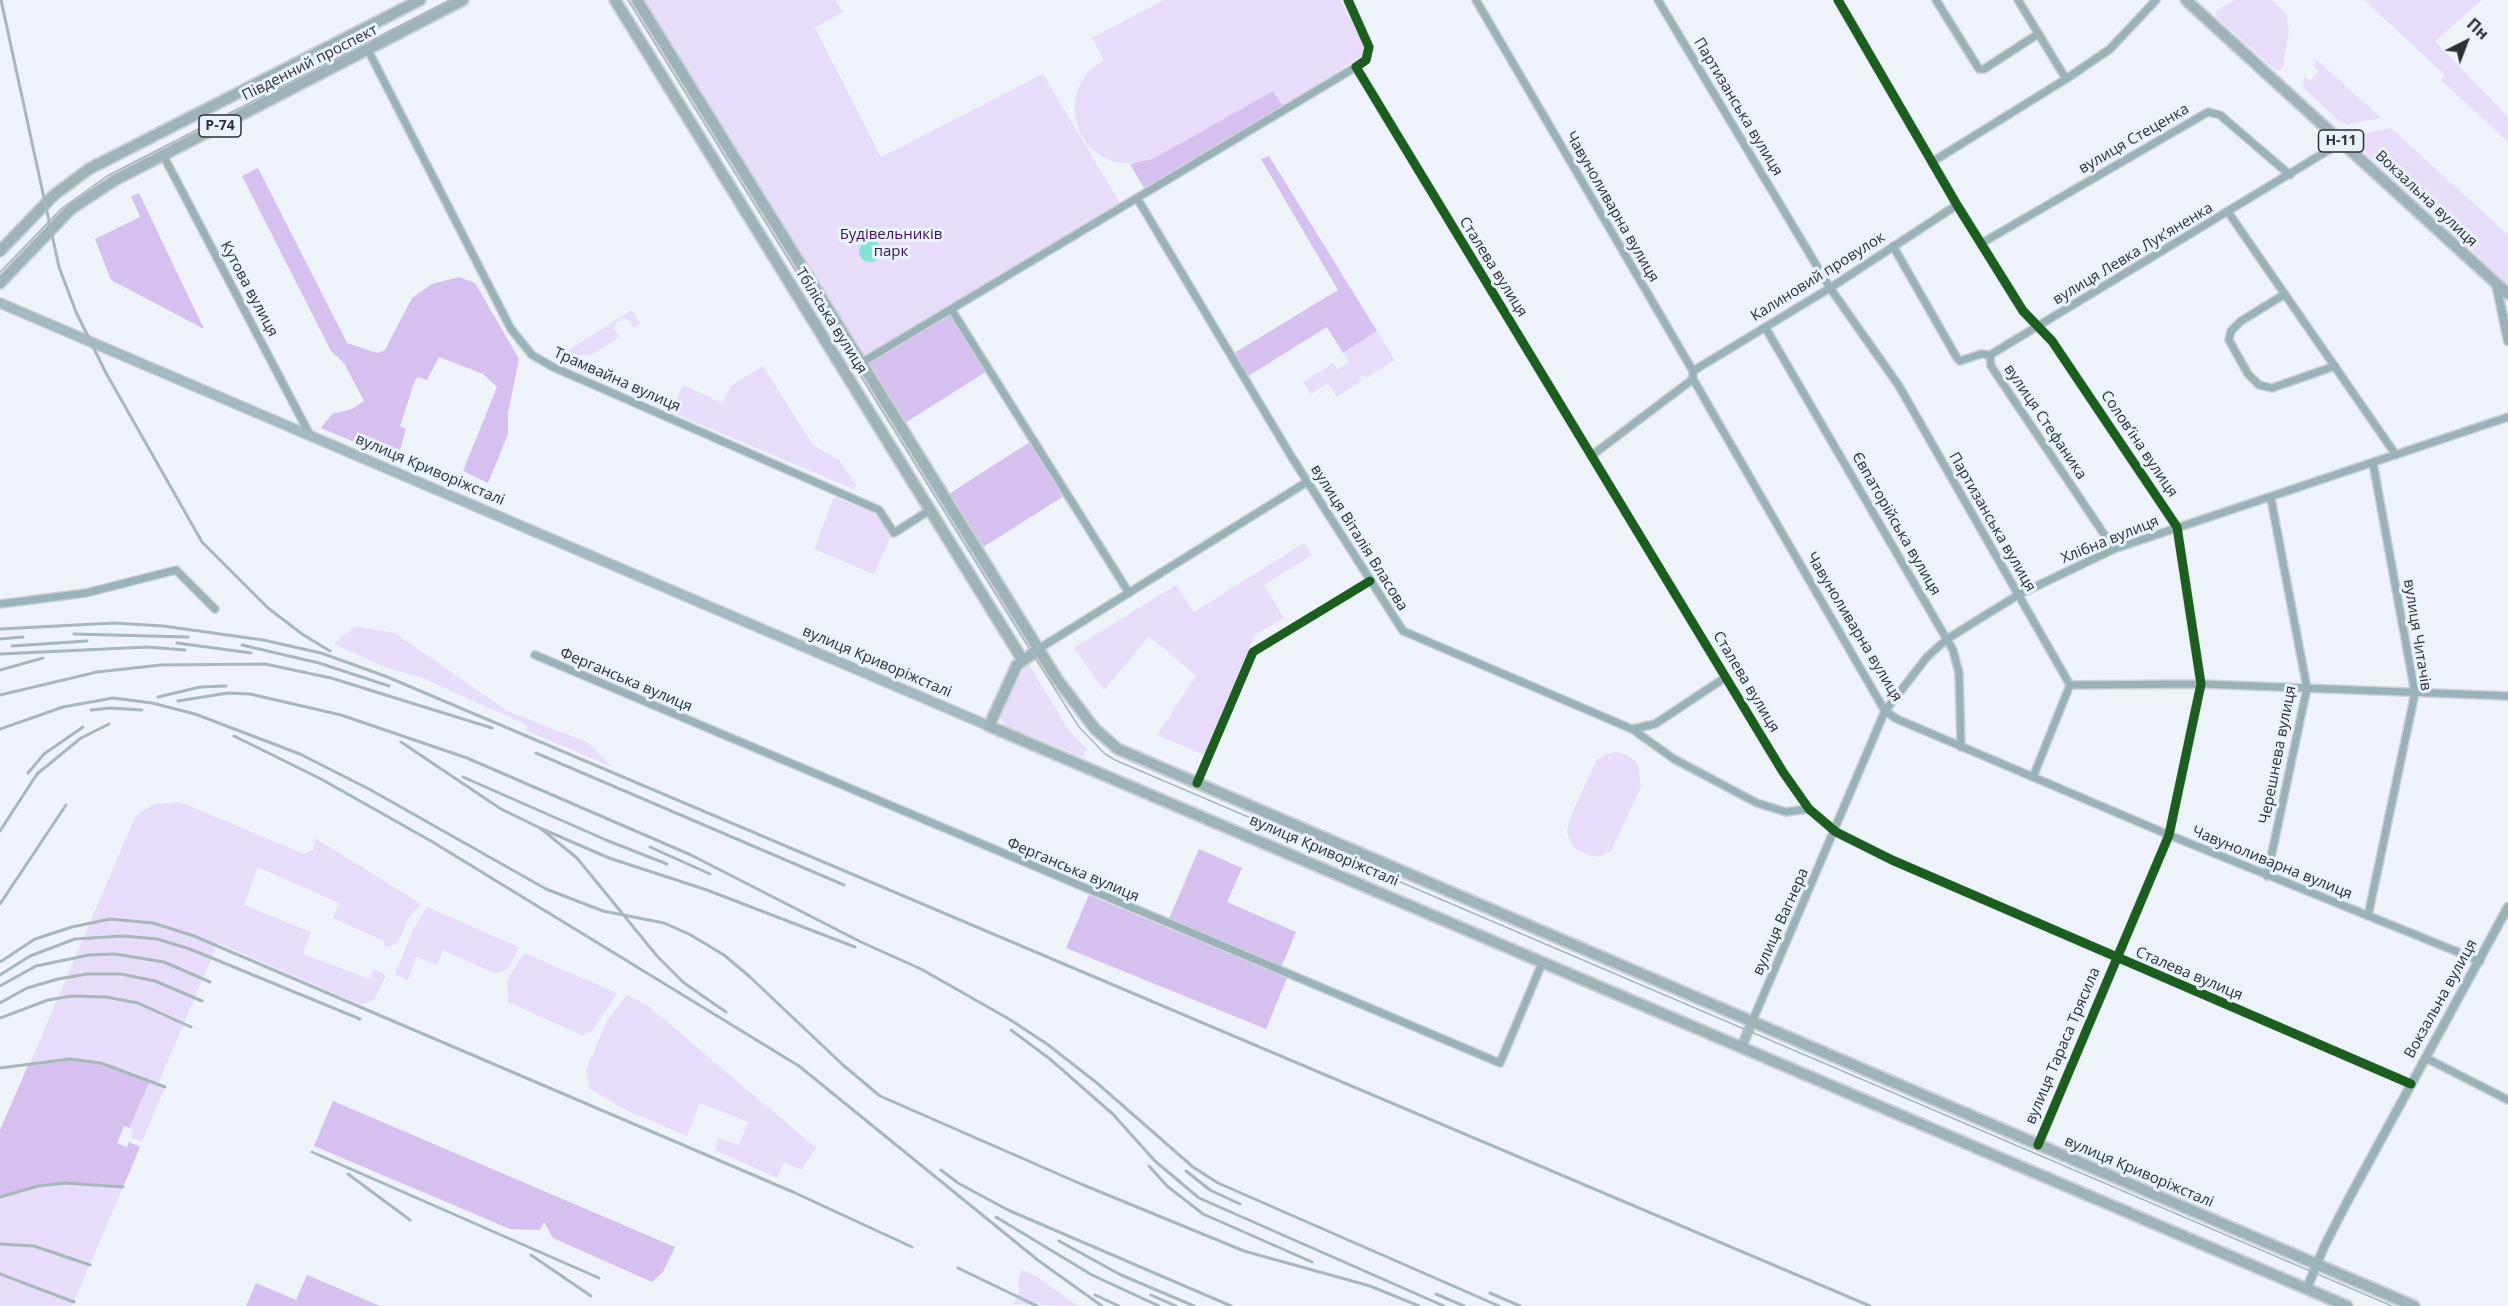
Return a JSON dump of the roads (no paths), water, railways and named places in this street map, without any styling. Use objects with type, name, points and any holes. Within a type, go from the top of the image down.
[{"type":"main road","name":"Південний проспект","points":[[0,251],[54,195],[89,169],[420,0]]},
{"type":"main road","name":"Південний проспект","points":[[0,283],[71,209],[115,180],[463,0]]},
{"type":"main road","name":"Тбіліська вулиця","points":[[615,0],[1022,659]]},
{"type":"main road","name":"Тбіліська вулиця","points":[[637,0],[1040,648]]},
{"type":"main road","name":"Вокзальна вулиця","points":[[2186,0],[2496,283]]},
{"type":"main road","name":"Н-11","points":[[2496,283],[2508,294]]},
{"type":"main road","name":"вулиця Криворіжсталі","points":[[0,303],[2348,1306]]},
{"type":"main road","name":"вулиця Криворіжсталі","points":[[1040,648],[1083,714],[1118,749],[2414,1306]]},
{"type":"main road","points":[[989,726],[1012,673],[1022,659],[1040,648]]},
{"type":"main road","points":[[1742,1046],[1752,1022]]},
{"type":"street","points":[[861,363],[1366,60],[1369,47],[1348,0]]},
{"type":"street","name":"Чавуноливарна вулиця","points":[[1476,0],[1885,711],[1897,719],[1961,747],[2169,835],[2480,961]]},
{"type":"street","name":"Партизанська вулиця","points":[[1658,0],[1830,288],[1899,386],[2070,685]]},
{"type":"street","name":"Соловʼїна вулиця","points":[[1838,0],[1957,205],[2023,311],[2052,341],[2177,527],[2201,684],[2169,835],[2116,958]]},
{"type":"street","points":[[1936,0],[1979,69],[1984,69],[2038,34]]},
{"type":"street","points":[[2018,0],[2066,79]]},
{"type":"street","points":[[1932,162],[2110,49],[2156,0]]},
{"type":"street","name":"Трамвайна вулиця","points":[[368,50],[511,329],[532,355],[553,367],[879,510],[894,533],[930,510]]},
{"type":"street","name":"Сталева вулиця","points":[[1356,66],[1783,772],[1809,809],[1836,832],[1892,860],[2411,1084]]},
{"type":"street","name":"вулиця Стеценка","points":[[1982,243],[2208,112],[2220,115],[2290,176]]},
{"type":"street","name":"вулиця Левка Лукʼяненка","points":[[1990,355],[2343,142]]},
{"type":"street","name":"Кутова вулиця","points":[[163,154],[310,435]]},
{"type":"street","name":"вулиця Віталія Власова","points":[[1137,198],[1307,482],[1403,631],[1632,729],[1674,759],[1757,803],[1786,812],[1809,809]]},
{"type":"street","name":"Калиновий провулок","points":[[1591,456],[1693,375],[1957,205]]},
{"type":"street","points":[[2228,212],[2396,455]]},
{"type":"street","name":"вулиця Стефаника","points":[[1893,246],[1957,358],[1960,361],[1981,354],[1990,355],[1991,366],[2114,549]]},
{"type":"street","points":[[2496,283],[2508,341]]},
{"type":"street","points":[[2285,294],[2241,321],[2231,331],[2229,340],[2248,374],[2259,386],[2272,388],[2335,366]]},
{"type":"street","points":[[951,309],[1129,593]]},
{"type":"street","name":"Євпаторійська вулиця","points":[[1765,327],[1947,639],[1959,673],[1961,747]]},
{"type":"street","name":"Хлібна вулиця","points":[[1836,832],[1885,711],[1927,657],[1947,639],[2018,595],[2114,549],[2177,527],[2271,499],[2508,417]]},
{"type":"street","name":"вулиця Читачів","points":[[2368,916],[2415,693],[2373,463]]},
{"type":"street","points":[[1040,648],[1307,482]]},
{"type":"street","name":"Черешнева вулиця","points":[[2267,876],[2307,688],[2271,499]]},
{"type":"street","points":[[0,604],[86,593],[176,570],[215,609]]},
{"type":"street","name":"Ферганська вулиця","points":[[535,655],[1500,1063],[1544,961]]},
{"type":"street","points":[[1632,729],[1655,724],[1726,677]]},
{"type":"street","points":[[2033,777],[2070,685],[2201,684],[2508,696]]},
{"type":"street","name":"вулиця Вагнера","points":[[1752,1022],[1836,832]]},
{"type":"street","name":"Вокзальна вулиця","points":[[2307,1288],[2317,1264],[2411,1084],[2508,907]]},
{"type":"street","name":"вулиця Тараса Трясила","points":[[2038,1145],[2116,958]]},
{"type":"street","points":[[2426,1058],[2508,1100]]},
{"type":"tram line","points":[[0,272],[61,209],[107,176],[450,0]]},
{"type":"tram line","points":[[628,0],[1032,653],[1079,727],[1104,753],[1115,760],[2392,1306]]},
{"type":"railway","points":[[1,0],[59,267],[76,312],[106,373],[202,542],[268,608],[302,634],[330,651]]},
{"type":"railway","points":[[0,629],[114,623],[163,626],[263,640],[321,653],[385,676],[1870,1306]]},
{"type":"railway","points":[[74,634],[188,637]]},
{"type":"railway","points":[[0,639],[23,637]]},
{"type":"railway","points":[[12,646],[87,641]]},
{"type":"railway","points":[[177,643],[251,653]]},
{"type":"railway","points":[[242,645],[319,663],[389,686]]},
{"type":"railway","points":[[0,654],[147,647],[185,650]]},
{"type":"railway","points":[[0,670],[43,658]]},
{"type":"railway","points":[[0,695],[97,672],[161,665],[265,664],[331,678],[492,728]]},
{"type":"railway","points":[[158,697],[200,687],[226,686]]},
{"type":"railway","points":[[178,701],[228,693],[250,694],[341,715],[467,758],[691,855],[861,942],[921,969],[1009,1019],[1047,1044],[1097,1083],[1193,1167],[1218,1183],[1499,1306]]},
{"type":"railway","points":[[0,729],[63,707],[113,698],[152,703],[195,714],[300,754],[369,789],[546,889],[603,911],[664,923],[689,934],[724,955],[750,977],[843,1065],[880,1096],[1081,1184],[1244,1251],[1370,1286],[1419,1306]]},
{"type":"railway","points":[[91,710],[110,708],[142,710]]},
{"type":"railway","points":[[0,831],[37,774],[81,738],[109,724]]},
{"type":"railway","points":[[28,773],[44,754],[83,727]]},
{"type":"railway","points":[[234,736],[321,779],[431,841],[799,1066],[1039,1261],[1102,1306]]},
{"type":"railway","points":[[401,742],[501,809],[540,828],[609,858],[707,890],[855,947]]},
{"type":"railway","points":[[536,753],[844,885]]},
{"type":"railway","points":[[463,777],[606,840],[667,864]]},
{"type":"railway","points":[[0,904],[66,805]]},
{"type":"railway","points":[[540,828],[577,858],[657,956],[684,983],[726,1012]]},
{"type":"railway","points":[[650,847],[710,874]]},
{"type":"railway","points":[[0,962],[35,939],[72,927],[110,919],[153,923],[194,936],[793,1192],[912,1247]]},
{"type":"railway","points":[[0,975],[30,956],[75,939],[123,936],[157,939],[190,949],[360,1019]]},
{"type":"railway","points":[[0,986],[36,966],[89,955],[115,954],[164,962],[210,982]]},
{"type":"railway","points":[[0,1003],[27,988],[87,974],[121,974],[155,981],[202,1001]]},
{"type":"railway","points":[[0,1018],[48,1000],[71,996],[106,997],[138,1003],[191,1027]]},
{"type":"railway","points":[[1011,1030],[1050,1059],[1115,1116]]},
{"type":"railway","points":[[0,1068],[70,1059],[101,1063],[165,1087]]},
{"type":"railway","points":[[1110,1111],[1155,1161],[1199,1198],[1444,1306]]},
{"type":"railway","points":[[312,1152],[599,1278]]},
{"type":"railway","points":[[1149,1166],[1167,1186],[1203,1214],[1312,1262]]},
{"type":"railway","points":[[941,1170],[958,1183],[1008,1210],[1231,1306]]},
{"type":"railway","points":[[1186,1171],[1210,1190],[1240,1204]]},
{"type":"railway","points":[[348,1174],[410,1220]]},
{"type":"railway","points":[[0,1197],[38,1186],[65,1183],[123,1187]]},
{"type":"railway","points":[[996,1217],[1092,1275],[1159,1306]]},
{"type":"railway","points":[[1059,1241],[1121,1275],[1194,1306]]},
{"type":"railway","points":[[0,1244],[34,1246],[90,1265]]},
{"type":"railway","points":[[531,1255],[591,1296]]},
{"type":"railway","points":[[958,1268],[1037,1306]]},
{"type":"railway","points":[[0,1274],[74,1302]]},
{"type":"railway","points":[[1490,1293],[1520,1306]]},
{"type":"railway","points":[[1436,1294],[1464,1306]]},
{"type":"railway","points":[[1095,1295],[1119,1306]]},
{"type":"railway","points":[[1151,1295],[1176,1306]]},
{"type":"park label","name":"Будівельників парк","points":[[891,244]]}]
